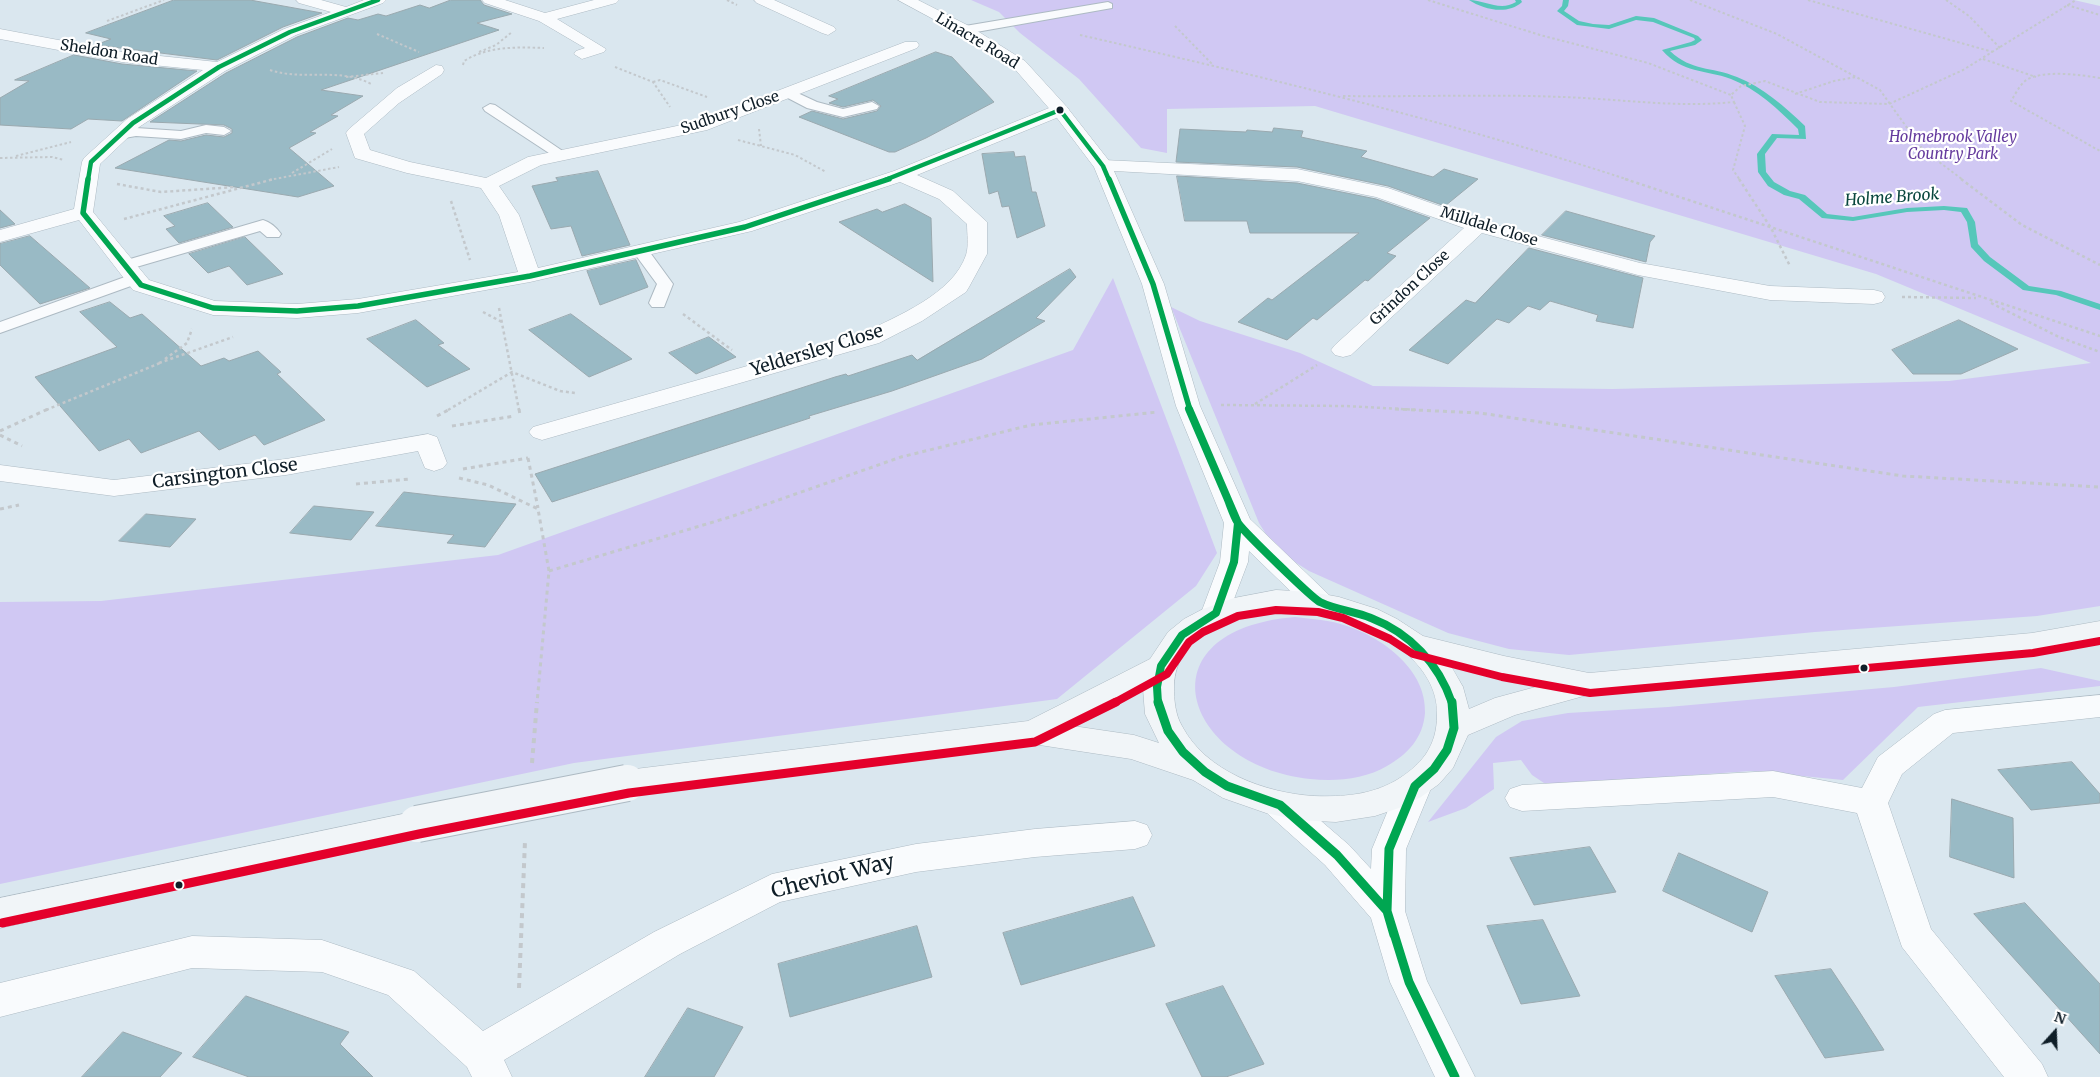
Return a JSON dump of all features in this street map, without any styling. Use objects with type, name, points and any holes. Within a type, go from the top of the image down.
[{"type":"main road","points":[[0,913],[417,824],[627,783],[1033,732],[1134,747],[1204,772],[1244,793],[1280,805],[1310,809],[1340,809],[1368,806],[1393,797],[1415,786],[1434,769],[1443,756],[1454,728],[1453,706],[1446,684],[1434,664],[1416,645],[1395,630],[1372,618],[1346,608],[1320,602],[1269,600],[1235,606],[1216,613],[1182,635],[1170,650],[1161,666],[1157,687],[1159,702],[1168,731],[1183,752],[1204,772]]},
{"type":"main road","points":[[1454,728],[1506,706],[1591,683],[2022,644],[2100,631]]},
{"type":"main road","points":[[1416,645],[1504,667],[1591,683]]},
{"type":"main road","points":[[1033,732],[1083,708],[1161,666]]},
{"type":"street","points":[[304,0],[345,11]]},
{"type":"street","points":[[378,0],[290,32],[219,67],[132,123],[91,162],[88,220],[141,285],[213,308],[310,311],[358,306],[530,276],[745,226],[901,174],[1060,110]]},
{"type":"street","points":[[490,0],[544,18],[598,49],[582,54]]},
{"type":"street","points":[[544,18],[611,0]]},
{"type":"street","points":[[762,0],[828,30]]},
{"type":"street","name":"Linacre Road","points":[[906,0],[965,30],[1019,64],[1060,110],[1104,166],[1153,284],[1188,406],[1238,523],[1274,561],[1320,602]]},
{"type":"street","name":"Sheldon Road","points":[[0,34],[122,57],[219,67]]},
{"type":"street","name":"Sudbury Close","points":[[488,184],[535,161],[560,154],[701,126],[911,45]]},
{"type":"street","points":[[436,70],[407,86],[380,108],[355,133],[362,154],[422,170],[488,184],[510,215],[530,276]]},
{"type":"street","name":"Milldale Close","points":[[1104,166],[1184,168],[1296,175],[1381,192],[1478,226],[1638,269],[1770,293],[1874,297]]},
{"type":"street","name":"Yeldersley Close","points":[[542,432],[871,338],[914,316],[958,287],[977,254],[977,222],[946,195],[901,174]]},
{"type":"street","points":[[0,236],[88,220]]},
{"type":"street","name":"Grindon Close","points":[[1343,350],[1478,226]]},
{"type":"street","name":"Carsington Close","points":[[0,473],[114,488],[286,466],[428,442],[434,463]]},
{"type":"street","name":"Linacre Road","points":[[1216,613],[1234,562],[1238,523]]},
{"type":"street","points":[[2028,1077],[1915,936],[1871,802],[1890,766],[1945,722],[2100,706]]},
{"type":"street","points":[[1522,798],[1587,796],[1773,784],[1871,802]]},
{"type":"street","points":[[1415,786],[1389,849],[1386,911],[1409,982],[1455,1077]]},
{"type":"street","points":[[1280,805],[1336,856],[1386,911]]},
{"type":"street","name":"Cheviot Way","points":[[487,1066],[517,1031],[667,943],[772,889],[916,858],[1035,843],[1135,835]]},
{"type":"street","points":[[0,1000],[192,952],[322,956],[401,983],[487,1066]]},
{"type":"lane","points":[[965,30],[1108,6]]},
{"type":"lane","points":[[789,93],[812,106],[843,113],[872,106]]},
{"type":"lane","points":[[490,108],[560,154]]},
{"type":"lane","points":[[119,135],[136,132],[181,135],[206,129],[224,131]]},
{"type":"lane","points":[[0,328],[131,272],[263,225],[273,234]]},
{"type":"lane","points":[[640,250],[666,284],[659,300]]},
{"type":"path","points":[[107,21],[164,0]]},
{"type":"path","points":[[1428,0],[1540,36],[1648,63],[1731,94],[1745,126],[1733,170],[1771,228],[1804,294]]},
{"type":"path","points":[[1690,0],[1777,34],[1880,90],[1923,150],[2022,225],[2100,265]]},
{"type":"path","points":[[1808,0],[1993,52]]},
{"type":"path","points":[[1946,0],[1969,16],[2000,48]]},
{"type":"path","points":[[1731,94],[1741,86],[1765,81],[1820,102],[1889,104],[1963,70],[2076,0]]},
{"type":"path","points":[[2068,5],[2100,15]]},
{"type":"path","points":[[1044,17],[1081,35],[1213,65],[1528,147],[2100,336]]},
{"type":"path","points":[[1175,26],[1213,65]]},
{"type":"path","points":[[376,34],[419,52]]},
{"type":"path","points":[[248,53],[250,60],[274,72],[367,80],[380,92],[380,108]]},
{"type":"path","points":[[1982,59],[2036,77],[2075,75],[2100,78]]},
{"type":"path","points":[[1795,94],[1834,81],[1857,77]]},
{"type":"path","points":[[2036,77],[2025,82],[2011,101],[2100,151]]},
{"type":"path","points":[[1336,96],[1564,97],[1689,105],[1734,102]]},
{"type":"path","points":[[289,175],[307,166],[355,133]]},
{"type":"path","points":[[0,158],[52,157],[90,170],[111,182],[140,190],[184,192],[248,186]]},
{"type":"path","points":[[88,220],[248,186],[289,175],[384,160]]},
{"type":"path","points":[[422,170],[449,195],[486,284],[512,372],[521,422]]},
{"type":"path","points":[[1874,297],[1981,298],[2059,336],[2100,352]]},
{"type":"path","points":[[0,431],[54,406],[159,363],[182,348],[193,335],[186,299]]},
{"type":"path","points":[[659,300],[759,370]]},
{"type":"path","points":[[1254,404],[1343,350]]},
{"type":"path","points":[[512,372],[560,391],[582,394],[574,397]]},
{"type":"path","points":[[432,419],[512,372]]},
{"type":"path","points":[[549,571],[730,517],[900,457],[1031,425],[1137,416],[1188,406],[1254,404],[1480,413],[1903,476],[2100,486]]},
{"type":"path","points":[[444,428],[529,412]]},
{"type":"path","points":[[526,451],[549,571],[531,769]]},
{"type":"path","points":[[434,463],[438,474],[488,484],[538,509]]},
{"type":"path","points":[[517,1031],[525,838]]},
{"type":"green space","name":"Holmebrook Valley Country Park","points":[[971,0],[2074,0],[2100,6],[2100,606],[2037,616],[1815,632],[1569,655],[1509,649],[1448,633],[1309,571],[1276,550],[1259,523],[1171,307],[1200,321],[1300,353],[1373,386],[1613,389],[1949,381],[2091,363],[1876,274],[1315,106],[1167,109],[1167,153],[1141,148],[1079,79],[1020,33],[999,12]]},
{"type":"green space","points":[[1113,278],[1217,553],[1196,586],[1057,699],[574,763],[0,884],[0,602],[101,601],[498,555],[1073,350]]},
{"type":"green space","points":[[1295,617],[1334,622],[1361,631],[1388,647],[1411,670],[1419,683],[1424,697],[1425,713],[1418,738],[1402,756],[1378,770],[1360,777],[1340,780],[1310,779],[1266,769],[1232,750],[1208,725],[1196,698],[1198,670],[1214,646],[1246,627]]},
{"type":"green space","points":[[2041,668],[2100,681],[2100,686],[1918,707],[1843,780],[1751,771],[1547,785],[1532,775],[1521,760],[1493,763],[1494,789],[1466,808],[1428,822],[1496,737],[1522,721],[1568,713],[1668,707],[1894,687]]},
{"type":"building","points":[[174,0],[250,0],[322,13],[283,27],[217,60],[96,45],[111,39],[86,33]]},
{"type":"building","points":[[451,0],[480,0],[484,5],[512,14],[477,23],[499,30],[321,90],[363,96],[331,115],[338,116],[310,132],[316,133],[289,148],[334,186],[298,197],[115,168],[169,140],[181,141],[206,135],[224,137],[232,133],[232,129],[224,125],[150,122],[226,73],[297,37],[348,18],[358,20],[378,14],[386,16],[420,5],[429,8]]},
{"type":"building","points":[[936,52],[952,57],[994,102],[895,152],[889,152],[799,117],[812,111],[843,119],[877,111],[881,106],[873,100],[843,107],[829,103],[838,99],[829,96]]},
{"type":"building","points":[[74,55],[122,64],[197,71],[122,121],[88,119],[71,129],[0,125],[0,98],[29,81],[15,80]]},
{"type":"building","points":[[1274,128],[1303,131],[1301,137],[1367,151],[1361,157],[1433,177],[1444,169],[1478,179],[1445,206],[1388,186],[1297,167],[1176,162],[1180,129],[1272,132]]},
{"type":"building","points":[[1014,152],[1015,157],[1025,156],[1032,192],[1036,192],[1045,226],[1017,238],[1009,206],[1002,207],[998,191],[989,194],[982,154]]},
{"type":"building","points":[[598,171],[630,245],[582,256],[571,226],[551,229],[532,186],[558,181],[556,178]]},
{"type":"building","points":[[1177,176],[1297,183],[1376,199],[1430,218],[1387,253],[1396,256],[1368,281],[1365,280],[1317,320],[1313,318],[1287,340],[1238,322],[1268,298],[1272,300],[1359,233],[1250,233],[1247,221],[1185,221]]},
{"type":"building","points":[[208,203],[233,227],[179,243],[166,229],[175,226],[164,216]]},
{"type":"building","points":[[905,204],[931,218],[933,282],[839,222],[877,209],[882,212]]},
{"type":"building","points":[[0,210],[15,224],[0,228]]},
{"type":"building","points":[[1566,211],[1655,236],[1650,242],[1646,262],[1542,235]]},
{"type":"building","points":[[30,236],[90,288],[40,304],[0,265],[0,244]]},
{"type":"building","points":[[245,237],[283,274],[247,285],[229,266],[208,273],[189,254]]},
{"type":"building","points":[[1529,248],[1643,278],[1633,328],[1596,321],[1598,315],[1550,301],[1540,310],[1528,306],[1509,323],[1497,319],[1448,364],[1409,350],[1466,300],[1475,303]]},
{"type":"building","points":[[636,260],[648,287],[600,305],[587,271]]},
{"type":"building","points":[[1070,269],[1076,277],[1036,318],[1045,321],[982,359],[892,391],[809,416],[810,418],[552,502],[535,474],[835,377],[846,374],[848,376],[912,355],[917,360]]},
{"type":"building","points":[[110,302],[130,318],[142,314],[201,366],[224,358],[229,361],[258,351],[281,372],[277,374],[325,420],[264,445],[255,435],[219,450],[199,431],[141,453],[129,439],[99,451],[35,377],[117,347],[80,312]]},
{"type":"building","points":[[571,314],[632,359],[589,377],[529,330]]},
{"type":"building","points":[[416,320],[444,343],[438,345],[470,369],[427,387],[367,339]]},
{"type":"building","points":[[1959,320],[2018,349],[1961,374],[1913,374],[1892,350]]},
{"type":"building","points":[[709,337],[736,357],[696,374],[669,353]]},
{"type":"building","points":[[404,492],[516,504],[485,547],[447,543],[454,535],[376,526]]},
{"type":"building","points":[[314,506],[374,512],[351,540],[290,533]]},
{"type":"building","points":[[146,514],[196,519],[170,547],[119,541]]},
{"type":"building","points":[[2072,762],[2100,794],[2100,803],[2031,810],[1998,770]]},
{"type":"building","points":[[1952,799],[2013,818],[2014,878],[1950,857]]},
{"type":"building","points":[[1590,847],[1616,892],[1534,905],[1510,858]]},
{"type":"building","points":[[1679,853],[1768,892],[1752,932],[1663,891]]},
{"type":"building","points":[[1133,897],[1155,946],[1021,985],[1003,933]]},
{"type":"building","points":[[2025,903],[2100,984],[2100,1054],[1974,914]]},
{"type":"building","points":[[1543,920],[1580,996],[1521,1004],[1487,926]]},
{"type":"building","points":[[917,926],[932,977],[790,1017],[778,964]]},
{"type":"building","points":[[1831,969],[1884,1050],[1825,1058],[1775,976]]},
{"type":"building","points":[[1223,986],[1264,1064],[1226,1077],[1202,1077],[1166,1004]]},
{"type":"building","points":[[246,996],[349,1032],[340,1044],[373,1077],[249,1077],[193,1057]]},
{"type":"building","points":[[688,1008],[743,1027],[714,1077],[645,1077]]},
{"type":"building","points":[[123,1032],[182,1053],[160,1077],[82,1077]]},
{"type":"waterway","name":"Holme Brook","points":[[1472,0],[1496,8],[1514,6],[1519,2],[1518,0]]},
{"type":"waterway","name":"Holme Brook","points":[[1566,0],[1565,6],[1560,11],[1577,23],[1609,27],[1636,18],[1654,20],[1696,37],[1699,40],[1693,44],[1665,50],[1674,59],[1691,68],[1724,74],[1744,82],[1763,93],[1779,106],[1802,128],[1803,137],[1775,136],[1761,154],[1762,172],[1771,184],[1787,193],[1802,197],[1825,216],[1853,219],[1907,210],[1944,208],[1964,210],[1971,222],[1974,245],[1987,259],[2026,288],[2058,293],[2100,307]]},
{"type":"transit line","points":[[378,0],[290,32],[219,67],[133,123],[91,162],[83,213],[141,285],[213,308],[297,311],[358,306],[530,276],[745,227],[901,175],[1060,110]]},
{"type":"transit line","points":[[1060,110],[1103,166],[1153,284],[1188,406],[1238,523],[1234,562],[1216,613],[1182,635],[1161,666],[1157,687],[1159,709],[1168,731],[1183,752],[1205,772],[1227,786],[1280,805],[1337,855],[1387,911],[1409,982],[1455,1077]]},
{"type":"transit line","points":[[1226,495],[1238,523],[1319,602],[1372,618],[1395,630],[1416,645],[1434,664],[1446,684],[1453,706],[1454,728],[1447,750],[1434,769],[1415,786],[1389,849],[1387,911],[1394,935]]},
{"type":"transit line","points":[[2,923],[419,834],[629,793],[1035,742],[1088,717],[1167,674],[1189,642],[1203,632],[1238,616],[1276,610],[1318,612],[1343,618],[1390,639],[1413,654],[1502,677],[1590,693],[2033,653],[2100,641]]}]
